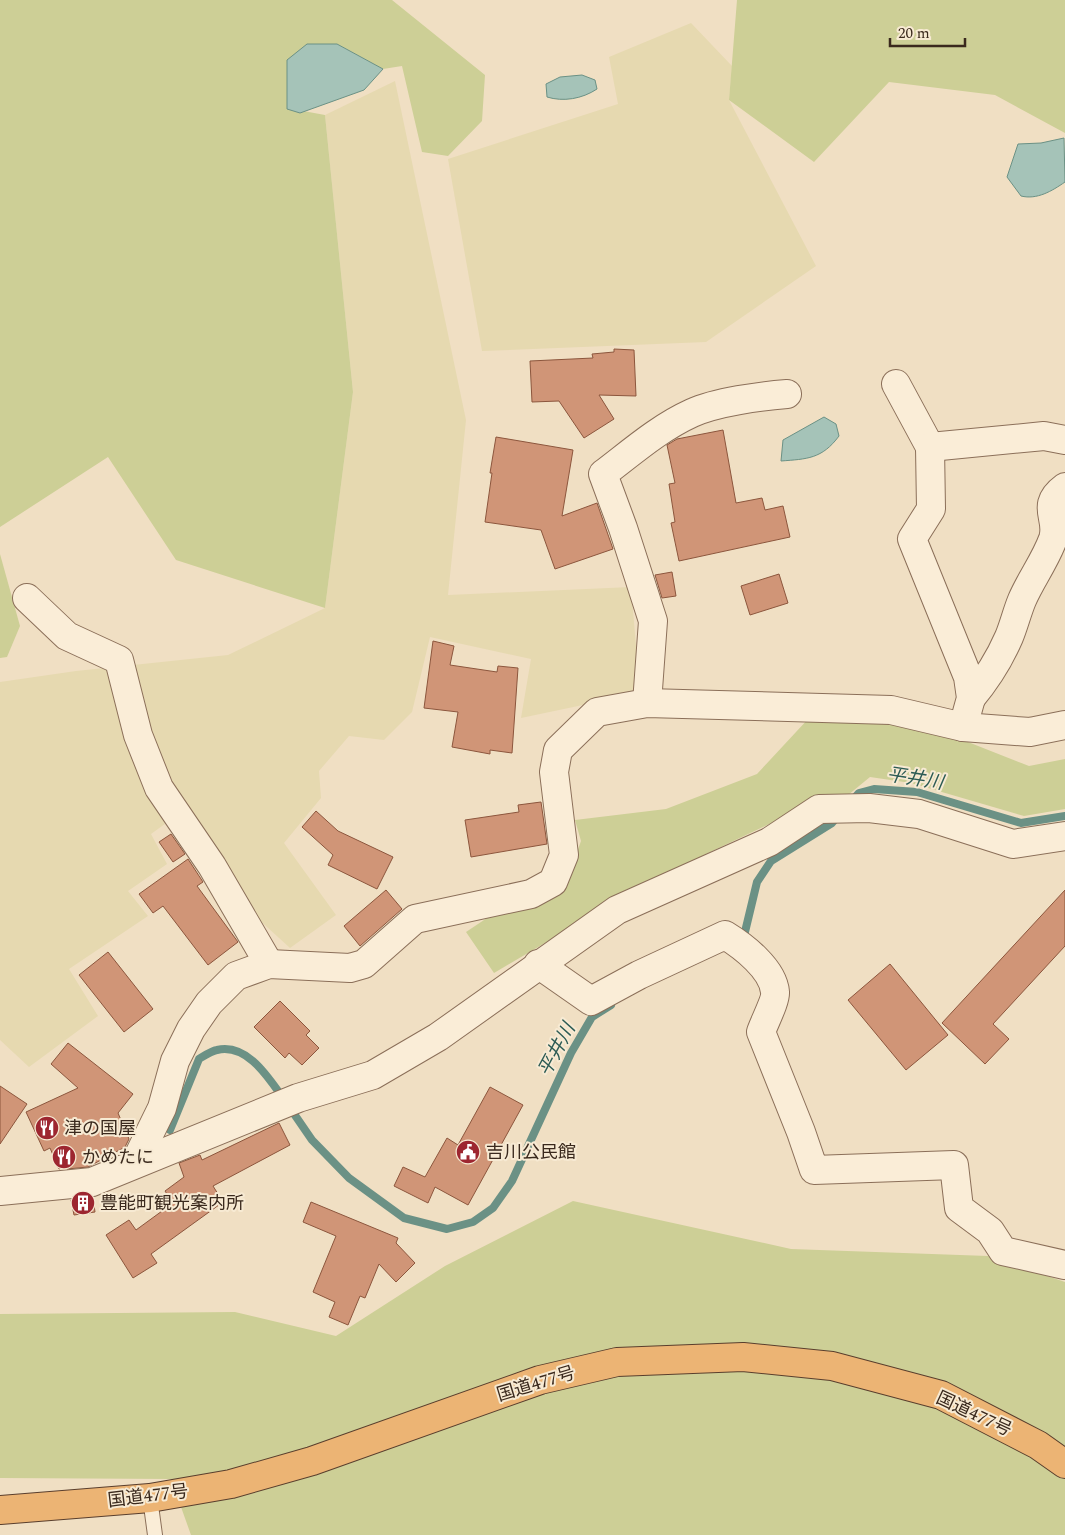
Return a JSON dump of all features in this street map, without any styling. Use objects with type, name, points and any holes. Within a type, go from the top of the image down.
[{"type":"highway","name":"国道477号","points":[[0,1510],[150,1498],[231,1484],[312,1461],[540,1380],[617,1362],[743,1357],[832,1366],[941,1396],[1038,1444],[1065,1464]]},
{"type":"street","points":[[896,384],[930,447],[931,509],[912,539],[968,677],[971,698],[963,728]]},
{"type":"street","points":[[647,703],[653,620],[603,474],[649,437],[693,412],[757,396],[786,394]]},
{"type":"street","points":[[930,447],[1044,436],[1065,440]]},
{"type":"street","points":[[971,698],[990,676],[1009,636],[1022,600],[1039,571],[1054,536],[1050,506],[1056,494],[1065,488]]},
{"type":"street","points":[[27,598],[67,636],[119,660],[138,735],[159,788],[212,866],[269,964]]},
{"type":"street","points":[[135,1163],[162,1108],[175,1061],[208,1003],[236,976],[269,964],[350,968],[364,964],[415,919],[531,894],[553,882],[564,855],[554,772],[558,750],[597,712],[647,703],[891,710],[963,728],[1030,732],[1065,725]]},
{"type":"street","points":[[0,1191],[92,1182],[298,1098],[372,1075],[438,1037],[538,964],[617,910],[769,842],[819,809],[869,808],[918,814],[1013,844],[1065,836]]},
{"type":"street","points":[[538,964],[591,1001],[639,975],[725,935],[749,950],[772,981],[776,993],[761,1032],[814,1170],[954,1165],[959,1208],[990,1231],[1003,1250],[1065,1265]]},
{"type":"lane","points":[[150,1498],[155,1535]]},
{"type":"shaded area","points":[[691,23],[732,66],[729,100],[816,266],[706,342],[482,351],[448,159],[618,104],[609,57]]},
{"type":"shaded area","points":[[395,81],[466,420],[448,595],[631,587],[640,693],[521,718],[531,659],[430,637],[412,712],[384,740],[349,736],[319,771],[321,798],[284,843],[336,915],[290,948],[255,916],[187,808],[151,834],[167,864],[128,891],[148,916],[69,969],[98,1016],[29,1067],[0,1040],[0,682],[76,671],[228,655],[325,608],[353,392],[325,115]]},
{"type":"green space","points":[[0,0],[392,0],[485,75],[482,121],[448,156],[422,152],[402,66],[383,69],[337,44],[287,108],[325,115],[353,392],[325,608],[176,560],[108,457],[0,527]]},
{"type":"green space","points":[[737,0],[1065,0],[1065,133],[995,95],[889,82],[814,162],[729,100]]},
{"type":"green space","points":[[0,554],[20,626],[7,657],[0,658]]},
{"type":"green space","points":[[809,718],[870,718],[968,742],[1029,766],[1065,759],[1065,809],[1024,816],[911,783],[870,777],[842,800],[820,800],[706,854],[703,862],[628,894],[494,973],[466,932],[502,908],[562,894],[581,841],[575,820],[666,809],[757,774]]},
{"type":"green space","points":[[573,1201],[791,1249],[988,1256],[1065,1282],[1065,1535],[191,1535],[171,1479],[0,1478],[0,1314],[235,1312],[336,1336],[445,1266]]},
{"type":"water","points":[[307,44],[337,44],[383,69],[364,90],[300,113],[287,109],[287,60]]},
{"type":"water","points":[[582,75],[595,80],[597,89],[572,99],[553,99],[547,97],[546,84],[560,77]]},
{"type":"water","points":[[1064,138],[1065,182],[1039,196],[1021,196],[1007,177],[1018,144],[1041,143]]},
{"type":"water","points":[[824,417],[836,424],[839,436],[833,444],[813,456],[781,461],[783,440]]},
{"type":"building","points":[[614,349],[634,350],[636,396],[599,395],[614,419],[584,438],[559,401],[532,402],[530,361],[593,358],[592,354],[614,352]]},
{"type":"building","points":[[723,430],[736,503],[762,498],[765,510],[783,506],[790,537],[679,561],[671,523],[675,522],[669,484],[675,483],[667,445],[677,439]]},
{"type":"building","points":[[496,437],[573,450],[562,516],[597,503],[613,549],[555,569],[541,530],[485,522]]},
{"type":"building","points":[[672,572],[676,596],[662,598],[655,575]]},
{"type":"building","points":[[779,574],[788,603],[750,615],[741,586]]},
{"type":"building","points":[[433,641],[454,646],[450,665],[497,672],[498,666],[518,668],[512,753],[490,750],[490,754],[452,747],[458,712],[424,708]]},
{"type":"building","points":[[541,802],[547,844],[471,857],[465,820],[519,812],[518,805]]},
{"type":"building","points":[[316,811],[338,831],[393,857],[377,889],[328,865],[333,855],[302,827]]},
{"type":"building","points":[[171,834],[185,854],[173,862],[159,842]]},
{"type":"building","points":[[188,859],[203,882],[197,886],[238,942],[208,965],[163,906],[153,913],[139,894]]},
{"type":"building","points":[[386,890],[402,909],[360,946],[344,926]]},
{"type":"building","points":[[1065,890],[1065,946],[993,1024],[1009,1039],[985,1064],[942,1023]]},
{"type":"building","points":[[108,952],[153,1009],[124,1032],[79,975]]},
{"type":"building","points":[[890,964],[948,1035],[906,1070],[848,1000]]},
{"type":"building","points":[[280,1001],[310,1031],[306,1035],[319,1048],[302,1065],[289,1053],[285,1058],[254,1027]]},
{"type":"building","points":[[68,1043],[133,1094],[118,1113],[129,1139],[125,1147],[88,1167],[67,1169],[67,1166],[59,1169],[50,1148],[44,1151],[26,1112],[78,1088],[51,1064]]},
{"type":"building","points":[[0,1086],[27,1104],[0,1144]]},
{"type":"building","name":"吉川公民館","points":[[490,1087],[523,1105],[468,1205],[435,1187],[428,1203],[394,1186],[403,1167],[425,1177],[447,1138],[458,1145]]},
{"type":"building","points":[[279,1123],[290,1145],[213,1186],[223,1202],[151,1254],[157,1263],[133,1278],[106,1235],[129,1220],[136,1230],[173,1203],[165,1191],[184,1177],[179,1163],[200,1155],[202,1160]]},
{"type":"building","name":"豊能町観光案内所","points":[[93,1198],[95,1212],[74,1215],[71,1200]]},
{"type":"building","points":[[311,1202],[398,1238],[396,1243],[415,1263],[396,1282],[379,1264],[365,1298],[360,1296],[348,1325],[329,1317],[335,1302],[313,1292],[336,1236],[303,1222]]},
{"type":"waterway","name":"平井川","points":[[851,802],[859,793],[874,789],[917,792],[1021,823],[1065,816]]},
{"type":"waterway","name":"平井川","points":[[741,938],[744,936],[757,882],[771,861],[832,823],[838,816]]},
{"type":"waterway","name":"平井川","points":[[290,1108],[312,1140],[349,1178],[404,1218],[447,1229],[473,1222],[493,1208],[512,1181],[571,1053],[592,1017],[611,1005]]},
{"type":"waterway","name":"平井川","points":[[170,1130],[199,1059],[215,1051],[228,1049],[247,1057],[271,1081],[283,1098]]},
{"type":"place","name":"津の国屋","points":[[47,1128]]},
{"type":"place","name":"吉川公民館","points":[[468,1152]]},
{"type":"place","name":"かめたに","points":[[64,1157]]},
{"type":"place","name":"豊能町観光案内所","points":[[83,1203]]}]
